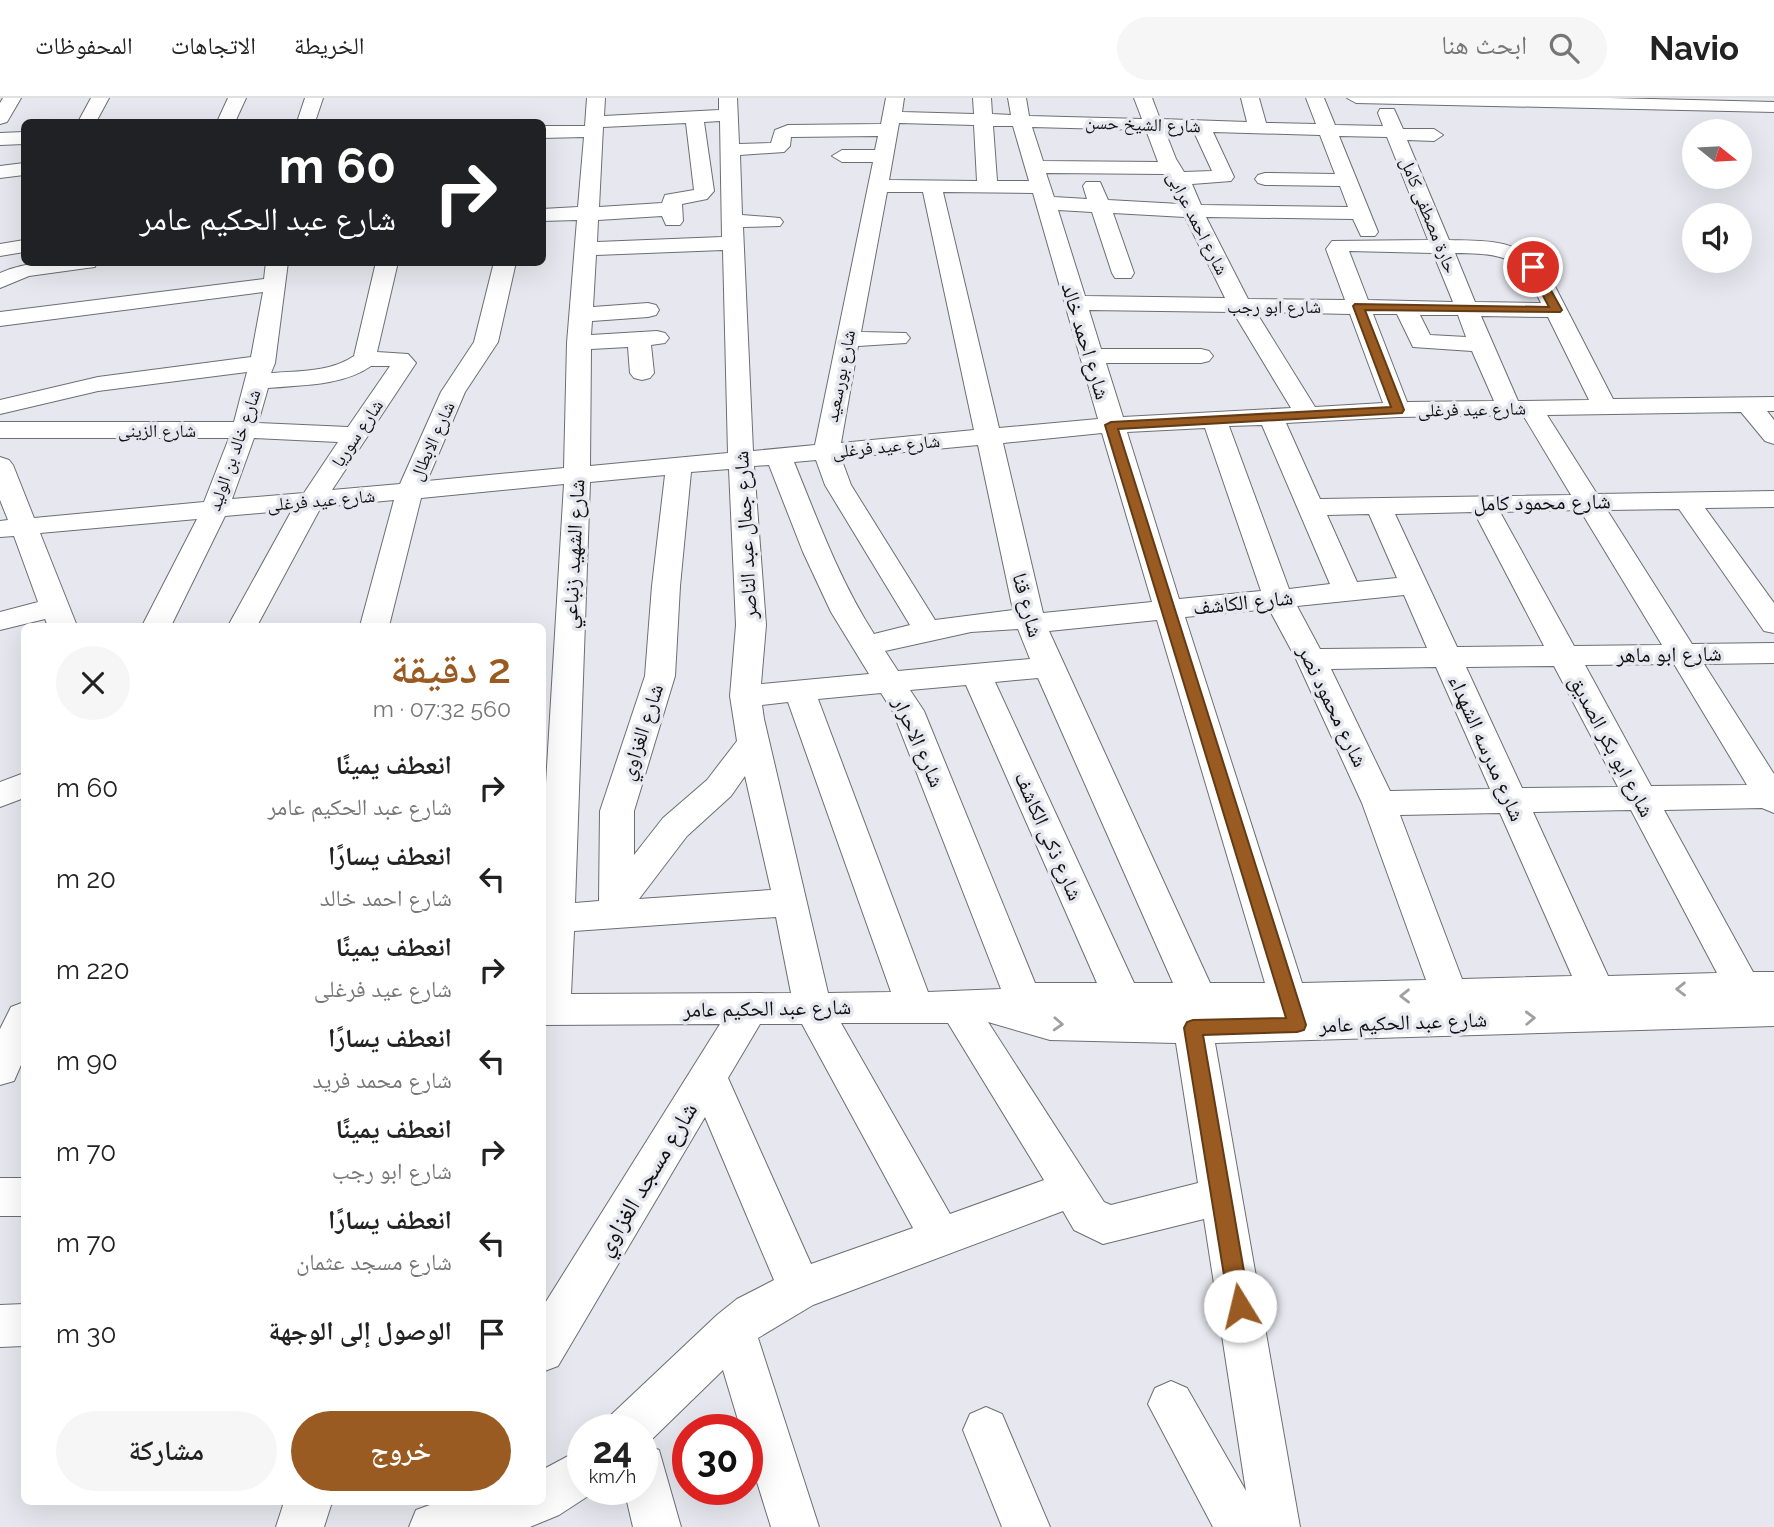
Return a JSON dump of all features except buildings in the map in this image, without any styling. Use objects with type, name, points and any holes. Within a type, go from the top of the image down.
[{"type":"street","points":[[0,118],[12,98]]},
{"type":"street","points":[[89,119],[100,98]]},
{"type":"street","points":[[227,119],[237,98]]},
{"type":"street","points":[[307,119],[314,98]]},
{"type":"street","points":[[982,98],[986,187]]},
{"type":"street","name":"شارع احمد عرابى","points":[[1143,98],[1192,211],[1241,307],[1307,414]]},
{"type":"street","points":[[1250,98],[1258,128]]},
{"type":"street","points":[[1315,98],[1373,244]]},
{"type":"street","points":[[1356,98],[1750,102],[1774,107]]},
{"type":"street","name":"حارة مصطفى كامل","points":[[1380,98],[1480,344],[1521,409],[1588,500],[1773,798]]},
{"type":"street","points":[[549,132],[595,117],[694,117],[728,106]]},
{"type":"street","name":"شارع جمال عبد الناصر","points":[[728,106],[741,461],[750,579],[751,625],[746,696],[753,743],[791,902],[812,1007],[940,1237]]},
{"type":"street","name":"شارع الشيخ حسن","points":[[730,150],[777,148],[783,133],[788,131],[891,115],[983,120],[1019,109],[1153,125],[1434,135]]},
{"type":"street","name":"شارع احمد خالد","points":[[1019,109],[1111,425],[1294,1011]]},
{"type":"street","name":"شارع بورسعيد","points":[[891,115],[826,452],[838,485],[927,631]]},
{"type":"street","name":"شارع الشهيد زنباعي","points":[[547,1010],[556,651],[577,477],[579,343],[595,117]]},
{"type":"street","points":[[546,215],[672,215],[673,198],[700,195],[704,191],[694,117]]},
{"type":"street","points":[[1040,186],[1090,161],[1224,177],[1201,126]]},
{"type":"street","points":[[0,139],[21,138]]},
{"type":"street","points":[[842,156],[883,156]]},
{"type":"street","points":[[1090,161],[1100,206],[1122,273]]},
{"type":"street","points":[[0,172],[21,169]]},
{"type":"street","points":[[1265,179],[1347,180]]},
{"type":"street","points":[[878,186],[1040,186],[1100,206],[1192,211],[1361,213]]},
{"type":"street","name":"شارع قنا","points":[[932,187],[1030,621],[1196,1013]]},
{"type":"street","points":[[584,249],[666,246],[773,222]]},
{"type":"street","points":[[1398,410],[1337,247],[1343,244],[1496,247],[1515,254],[1537,272],[1605,408]]},
{"type":"street","points":[[0,250],[21,246]]},
{"type":"street","points":[[666,246],[666,268]]},
{"type":"street","points":[[9,277],[21,252]]},
{"type":"street","points":[[9,277],[66,266]]},
{"type":"street","points":[[0,407],[98,384],[342,370],[356,366],[367,358],[365,355],[386,266]]},
{"type":"street","name":"شارع الابطال","points":[[376,623],[409,492],[453,392],[486,342],[504,266]]},
{"type":"street","points":[[0,319],[276,273]]},
{"type":"street","name":"شارع خالد بن الوليد","points":[[158,623],[215,509],[243,430],[260,373],[276,273]]},
{"type":"street","name":"شارع ابو رجب","points":[[1075,303],[1557,310]]},
{"type":"street","points":[[1405,307],[1421,342],[1480,344]]},
{"type":"street","points":[[581,315],[648,310]]},
{"type":"street","points":[[847,339],[898,338]]},
{"type":"street","points":[[579,343],[648,339],[642,373]]},
{"type":"street","points":[[1091,356],[1201,356]]},
{"type":"street","name":"شارع سوريا","points":[[245,623],[310,501],[405,361],[367,358]]},
{"type":"street","points":[[1748,404],[1774,436]]},
{"type":"street","name":"شارع عيد فرغلى","points":[[12,527],[577,477],[1111,425],[1398,410],[1774,404]]},
{"type":"street","points":[[1270,415],[1347,591]]},
{"type":"street","name":"شارع محمود نصر","points":[[1214,419],[1278,598],[1311,659],[1378,803],[1450,995]]},
{"type":"street","name":"شارع الزينى","points":[[0,430],[243,430],[355,435]]},
{"type":"street","points":[[144,455],[159,430]]},
{"type":"street","name":"شارع الاحرار","points":[[779,457],[817,552],[845,612],[891,682],[916,729],[991,1004],[1072,1189],[1089,1216],[1103,1225],[1222,1196]]},
{"type":"street","points":[[0,465],[12,527],[58,617],[0,621]]},
{"type":"street","name":"شارع الغزاوي","points":[[618,908],[617,811],[628,770],[657,691],[679,467]]},
{"type":"street","name":"شارع محمود كامل","points":[[1311,507],[1588,500],[1774,499]]},
{"type":"street","points":[[1686,500],[1774,624]]},
{"type":"street","name":"شارع ابو بكر الصديق","points":[[1482,503],[1640,798],[1759,988]]},
{"type":"street","name":"شارع مدرسه الشهداء","points":[[1378,505],[1597,991]]},
{"type":"street","name":"شارع الكاشف","points":[[866,646],[927,631],[1005,620],[1046,622],[1414,585]]},
{"type":"street","name":"شارع ابو ماهر","points":[[1311,659],[1774,653]]},
{"type":"street","points":[[746,696],[1048,667]]},
{"type":"street","name":"شارع ذكى الكاشف","points":[[975,674],[1122,998]]},
{"type":"street","points":[[799,691],[915,1006]]},
{"type":"street","points":[[618,908],[675,827],[719,788],[753,743]]},
{"type":"street","points":[[0,795],[21,786]]},
{"type":"street","points":[[1378,803],[1773,798]]},
{"type":"street","points":[[549,919],[618,908],[791,902]]},
{"type":"street","name":"شارع عبد الحكيم عامر","points":[[1294,1011],[1450,995],[1759,988]]},
{"type":"street","name":"شارع عبد الحكيم عامر","points":[[547,1010],[915,1006],[1122,998],[1196,1013]]},
{"type":"street","name":"شارع عبد الحكيم عامر","points":[[991,1004],[1028,1020],[1050,1024],[1196,1013],[1294,1011],[1774,1011]]},
{"type":"street","name":"شارع مسجد الغزاوي","points":[[546,1343],[750,1008]]},
{"type":"street","points":[[1196,1013],[1222,1196],[1276,1527]]},
{"type":"street","points":[[0,1017],[21,1017]]},
{"type":"street","points":[[0,1069],[21,1024]]},
{"type":"street","points":[[708,1077],[800,1289]]},
{"type":"street","points":[[656,1414],[733,1330],[752,1314],[800,1289],[1072,1189]]},
{"type":"street","points":[[0,1197],[21,1196]]},
{"type":"street","points":[[0,1326],[21,1325]]},
{"type":"street","points":[[733,1330],[795,1527]]},
{"type":"street","points":[[1171,1404],[1240,1527]]},
{"type":"street","points":[[986,1430],[1026,1527]]},
{"type":"street","points":[[546,1496],[567,1484]]},
{"type":"street","points":[[300,1527],[306,1505]]},
{"type":"street","points":[[433,1527],[448,1505]]},
{"type":"street","points":[[433,1527],[522,1505]]},
{"type":"street","points":[[651,1505],[657,1527]]},
{"type":"route","points":[[1240,1306],[1193,1028],[1297,1025],[1111,425],[1398,410],[1359,306],[1557,310],[1533,267]]}]
